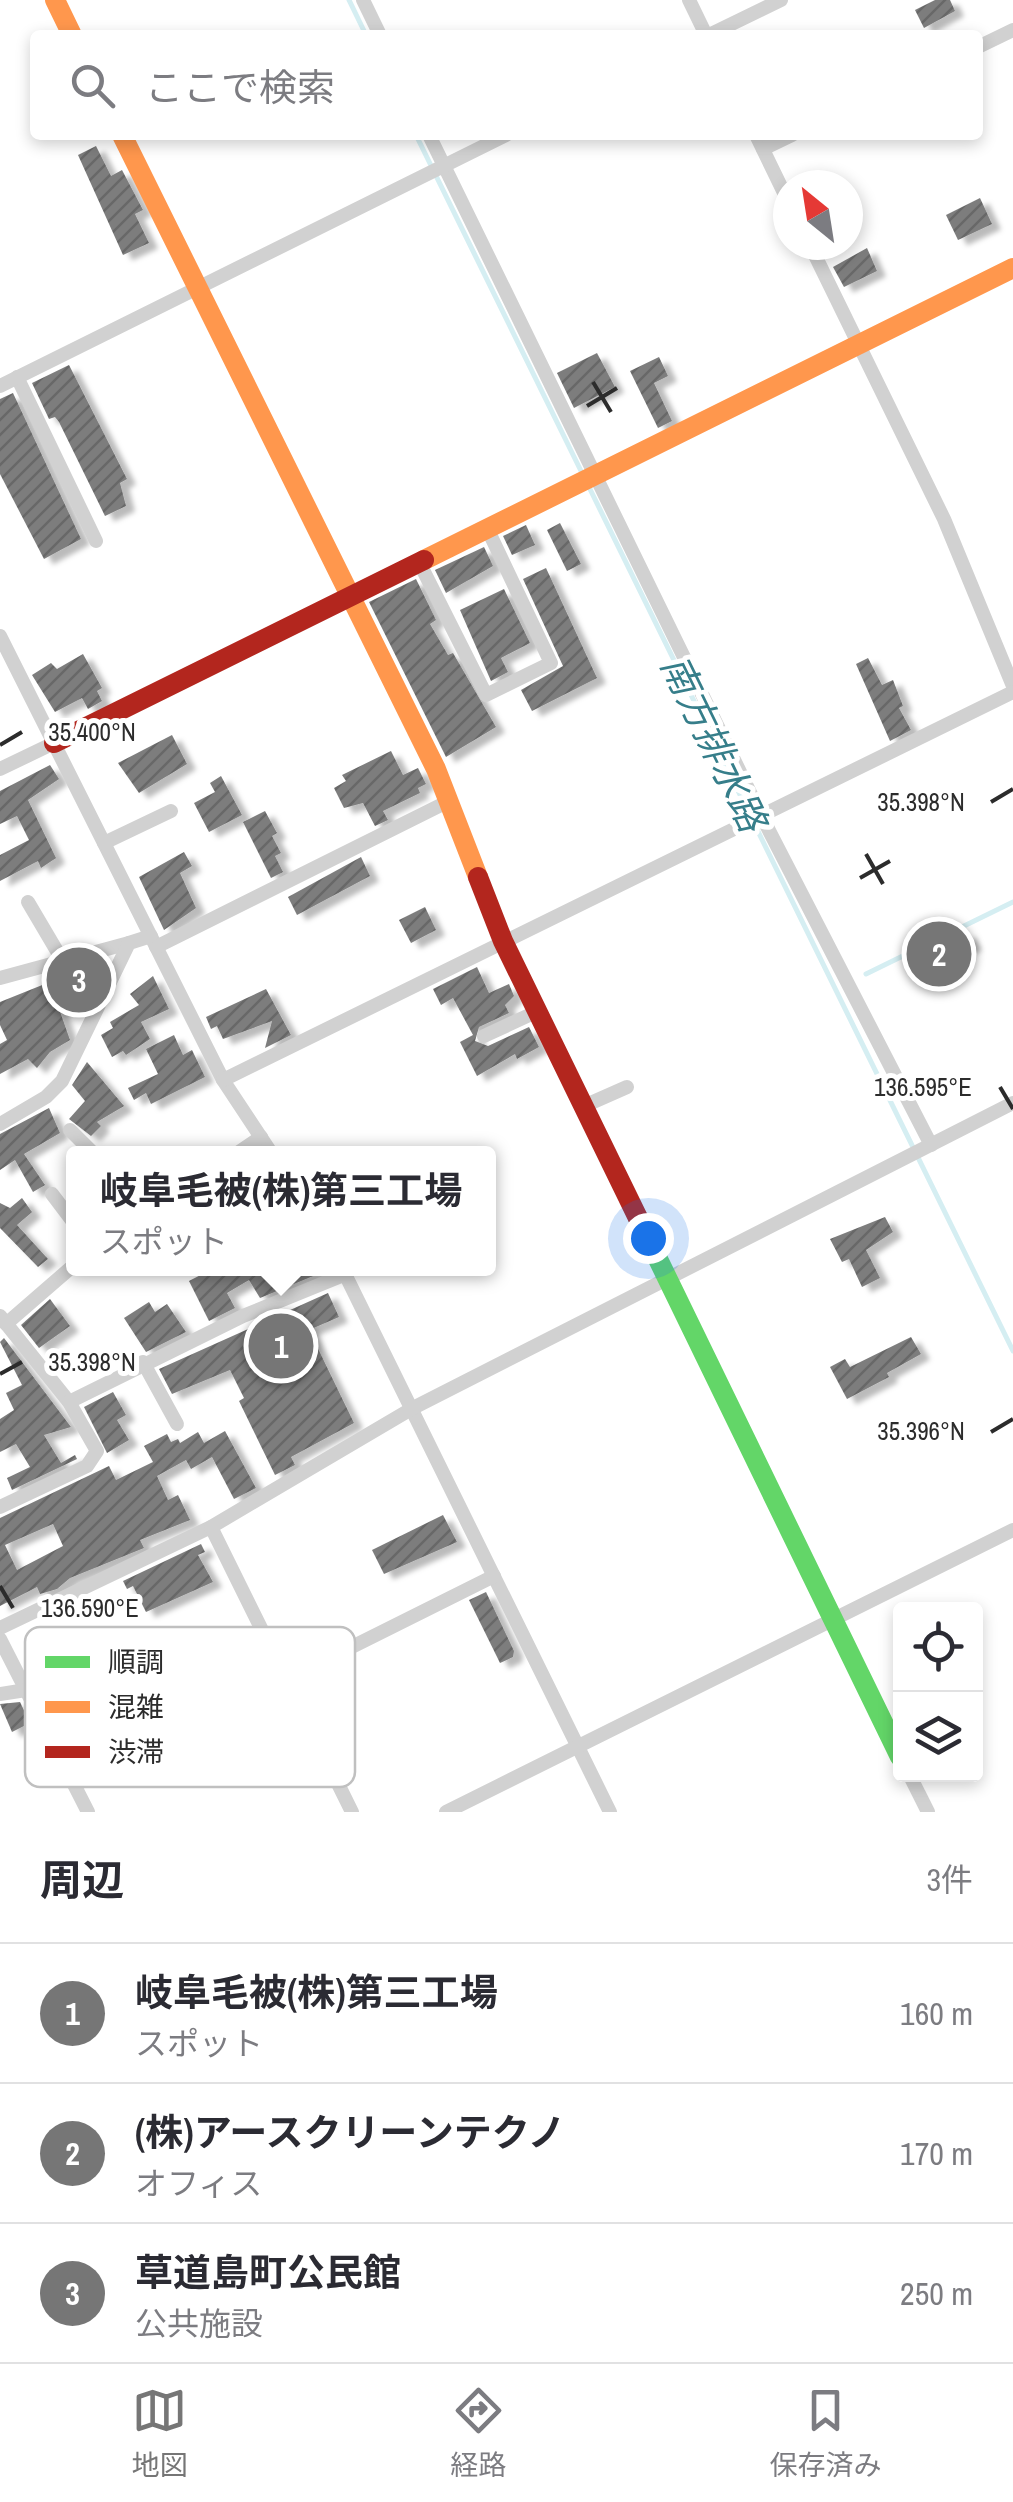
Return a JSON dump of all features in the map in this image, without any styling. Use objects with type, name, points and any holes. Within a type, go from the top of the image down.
[{"type":"street","points":[[55,0],[70,30]]},
{"type":"street","points":[[362,0],[377,30]]},
{"type":"street","points":[[689,0],[704,30]]},
{"type":"street","points":[[717,30],[780,0]]},
{"type":"street","points":[[983,45],[1013,30]]},
{"type":"street","points":[[124,140],[351,596],[449,802],[503,942],[893,1743]]},
{"type":"street","points":[[430,140],[588,478],[928,1147]]},
{"type":"street","points":[[0,386],[496,140]]},
{"type":"street","points":[[759,142],[773,170]]},
{"type":"street","points":[[223,1080],[1013,689],[944,520],[817,260]]},
{"type":"street","points":[[0,770],[1013,268]]},
{"type":"street","points":[[17,377],[96,541]]},
{"type":"street","points":[[419,562],[486,695],[551,663],[487,528]]},
{"type":"street","points":[[0,636],[223,1080],[267,1146]]},
{"type":"street","points":[[0,978],[129,943],[153,941],[449,802]]},
{"type":"street","points":[[104,843],[171,812]]},
{"type":"street","points":[[28,902],[64,963]]},
{"type":"street","points":[[0,1124],[46,1096],[62,1081],[129,943]]},
{"type":"street","points":[[484,1036],[538,1011]]},
{"type":"street","points":[[584,1106],[627,1088]]},
{"type":"street","points":[[0,1628],[212,1527],[413,1408],[1013,1103]]},
{"type":"street","points":[[70,1130],[86,1146]]},
{"type":"street","points":[[248,1146],[261,1137]]},
{"type":"street","points":[[52,1194],[66,1212]]},
{"type":"street","points":[[0,1507],[87,1466],[97,1451],[69,1402],[3,1320],[66,1270]]},
{"type":"street","points":[[69,1402],[143,1362],[335,1276]]},
{"type":"street","points":[[346,1276],[610,1812]]},
{"type":"street","points":[[143,1362],[177,1424]]},
{"type":"street","points":[[212,1527],[260,1627]]},
{"type":"street","points":[[446,1812],[1013,1530]]},
{"type":"street","points":[[355,1646],[494,1576]]},
{"type":"street","points":[[0,1639],[25,1688]]},
{"type":"street","points":[[0,1694],[25,1690]]},
{"type":"street","points":[[913,1782],[928,1812]]},
{"type":"street","points":[[76,1787],[88,1812]]},
{"type":"street","points":[[340,1787],[352,1812]]},
{"type":"building","points":[[935,0],[950,0],[955,11],[924,28],[915,10]]},
{"type":"building","points":[[96,146],[111,176],[122,170],[143,210],[135,214],[149,243],[123,255],[78,155]]},
{"type":"building","points":[[980,198],[992,224],[958,240],[946,215]]},
{"type":"building","points":[[867,248],[877,271],[844,287],[833,267],[846,260],[863,260],[863,250]]},
{"type":"building","points":[[597,353],[615,387],[574,408],[557,373]]},
{"type":"building","points":[[659,357],[668,376],[654,383],[672,421],[658,428],[630,371]]},
{"type":"building","points":[[69,365],[127,479],[120,483],[126,506],[105,516],[59,422],[55,417],[49,419],[32,383]]},
{"type":"building","points":[[13,393],[81,539],[44,559],[0,474],[0,399]]},
{"type":"building","points":[[560,523],[581,564],[567,571],[547,530]]},
{"type":"building","points":[[526,525],[535,545],[512,555],[503,536]]},
{"type":"building","points":[[484,547],[493,566],[446,593],[435,570]]},
{"type":"building","points":[[546,568],[597,678],[532,711],[521,690],[563,666],[523,579]]},
{"type":"building","points":[[416,579],[436,620],[430,624],[448,655],[453,653],[496,727],[446,757],[369,602]]},
{"type":"building","points":[[504,589],[530,643],[501,658],[508,672],[491,681],[460,610]]},
{"type":"building","points":[[83,654],[102,688],[97,691],[102,701],[88,709],[82,698],[55,712],[32,675],[51,663],[57,669]]},
{"type":"building","points":[[868,658],[882,685],[893,680],[903,706],[899,708],[911,730],[890,741],[856,664]]},
{"type":"building","points":[[172,735],[187,764],[139,793],[118,763]]},
{"type":"building","points":[[391,751],[403,775],[418,768],[426,784],[418,788],[420,793],[383,811],[388,820],[375,826],[363,803],[344,808],[334,788],[346,781],[342,775]]},
{"type":"building","points":[[50,765],[59,779],[28,800],[56,858],[41,868],[38,861],[0,881],[0,855],[29,840],[17,816],[0,824],[0,791]]},
{"type":"building","points":[[221,776],[242,815],[209,832],[194,803],[215,792],[210,783]]},
{"type":"building","points":[[265,811],[277,833],[272,836],[281,853],[275,856],[283,872],[271,878],[243,822]]},
{"type":"building","points":[[184,852],[192,866],[180,873],[196,908],[164,930],[139,877]]},
{"type":"building","points":[[361,857],[370,876],[297,915],[288,897]]},
{"type":"building","points":[[425,907],[436,930],[411,943],[399,920]]},
{"type":"building","points":[[967,932],[973,945],[928,968],[921,956]]},
{"type":"building","points":[[97,963],[102,975],[98,982],[56,1000],[70,1040],[50,1052],[37,1068],[28,1059],[0,1074],[0,1044],[7,1040],[0,1025],[0,1002]]},
{"type":"building","points":[[477,967],[489,993],[509,984],[514,996],[505,1005],[509,1013],[479,1027],[475,1041],[488,1046],[529,1027],[539,1047],[517,1059],[515,1054],[477,1076],[460,1042],[473,1035],[453,998],[441,1005],[433,989]]},
{"type":"building","points":[[153,976],[169,1009],[141,1022],[150,1039],[126,1055],[123,1051],[112,1057],[101,1035],[113,1028],[110,1022],[139,1005],[130,994]]},
{"type":"building","points":[[266,989],[291,1035],[265,1048],[272,1021],[223,1039],[217,1026],[211,1029],[206,1017]]},
{"type":"building","points":[[174,1035],[183,1055],[192,1050],[205,1077],[151,1104],[146,1093],[134,1100],[128,1088],[158,1074],[146,1049]]},
{"type":"building","points":[[87,1062],[124,1106],[97,1122],[101,1126],[91,1136],[69,1119],[85,1101],[72,1085]]},
{"type":"building","points":[[49,1108],[60,1133],[24,1154],[45,1185],[33,1192],[15,1160],[0,1170],[0,1134]]},
{"type":"building","points":[[22,1198],[32,1212],[17,1225],[48,1259],[38,1267],[0,1228],[0,1203],[10,1208]]},
{"type":"building","points":[[885,1217],[893,1232],[866,1250],[880,1278],[862,1287],[849,1259],[842,1262],[830,1239]]},
{"type":"building","points":[[199,1276],[313,1276],[260,1298],[249,1280],[227,1293],[235,1308],[209,1321],[189,1281]]},
{"type":"building","points":[[328,1293],[339,1317],[309,1330],[354,1423],[291,1457],[295,1465],[275,1475],[239,1401],[244,1398],[230,1370],[172,1394],[159,1369]]},
{"type":"building","points":[[50,1299],[70,1326],[39,1348],[21,1325]]},
{"type":"building","points":[[149,1302],[155,1312],[167,1304],[186,1332],[146,1352],[124,1318]]},
{"type":"building","points":[[911,1337],[921,1354],[887,1373],[889,1377],[847,1399],[830,1367],[845,1359],[850,1367]]},
{"type":"building","points":[[4,1338],[71,1427],[44,1435],[61,1463],[75,1455],[77,1459],[12,1490],[7,1478],[30,1467],[16,1444],[0,1452],[0,1419],[14,1410],[6,1393],[22,1385],[0,1342]]},
{"type":"building","points":[[113,1392],[126,1415],[117,1420],[129,1440],[107,1453],[84,1407]]},
{"type":"building","points":[[225,1431],[256,1488],[234,1499],[212,1457],[191,1469],[186,1460],[157,1476],[168,1500],[178,1495],[190,1520],[140,1540],[144,1548],[70,1578],[57,1589],[40,1594],[37,1587],[0,1606],[0,1518],[109,1466],[116,1480],[153,1462],[144,1446],[167,1434],[171,1442],[178,1439],[180,1443],[198,1432],[204,1443]],"holes":[[[53,1524],[63,1546],[17,1570],[5,1545]]]},
{"type":"building","points":[[443,1515],[457,1542],[384,1574],[372,1550]]},
{"type":"building","points":[[201,1544],[205,1552],[198,1555],[213,1582],[146,1612],[133,1586],[127,1589],[123,1581]]},
{"type":"building","points":[[486,1592],[514,1651],[513,1657],[500,1663],[469,1600]]},
{"type":"building","points":[[20,1702],[25,1726],[12,1732],[0,1704]]},
{"type":"waterway","name":"南方排水路","points":[[349,0],[364,30]]},
{"type":"waterway","name":"南方排水路","points":[[418,140],[582,473]]},
{"type":"waterway","name":"南方排水路","points":[[587,483],[1013,1351]]},
{"type":"waterway","points":[[866,974],[1013,902]]},
{"type":"traffic: fast","points":[[638,1218],[893,1743]]},
{"type":"traffic: slow","points":[[55,0],[70,30]]},
{"type":"traffic: slow","points":[[124,140],[436,769],[478,877]]},
{"type":"traffic: slow","points":[[424,560],[1013,268]]},
{"type":"traffic: jam","points":[[54,743],[424,560]]},
{"type":"traffic: jam","points":[[478,877],[503,941],[638,1218]]},
{"type":"place","name":"(株)アースクリーンテクノ","points":[[939,954]]},
{"type":"place","name":"草道島町公民館","points":[[79,980]]},
{"type":"place","name":"岐阜毛被(株)第三工場","points":[[281,1346]]}]
